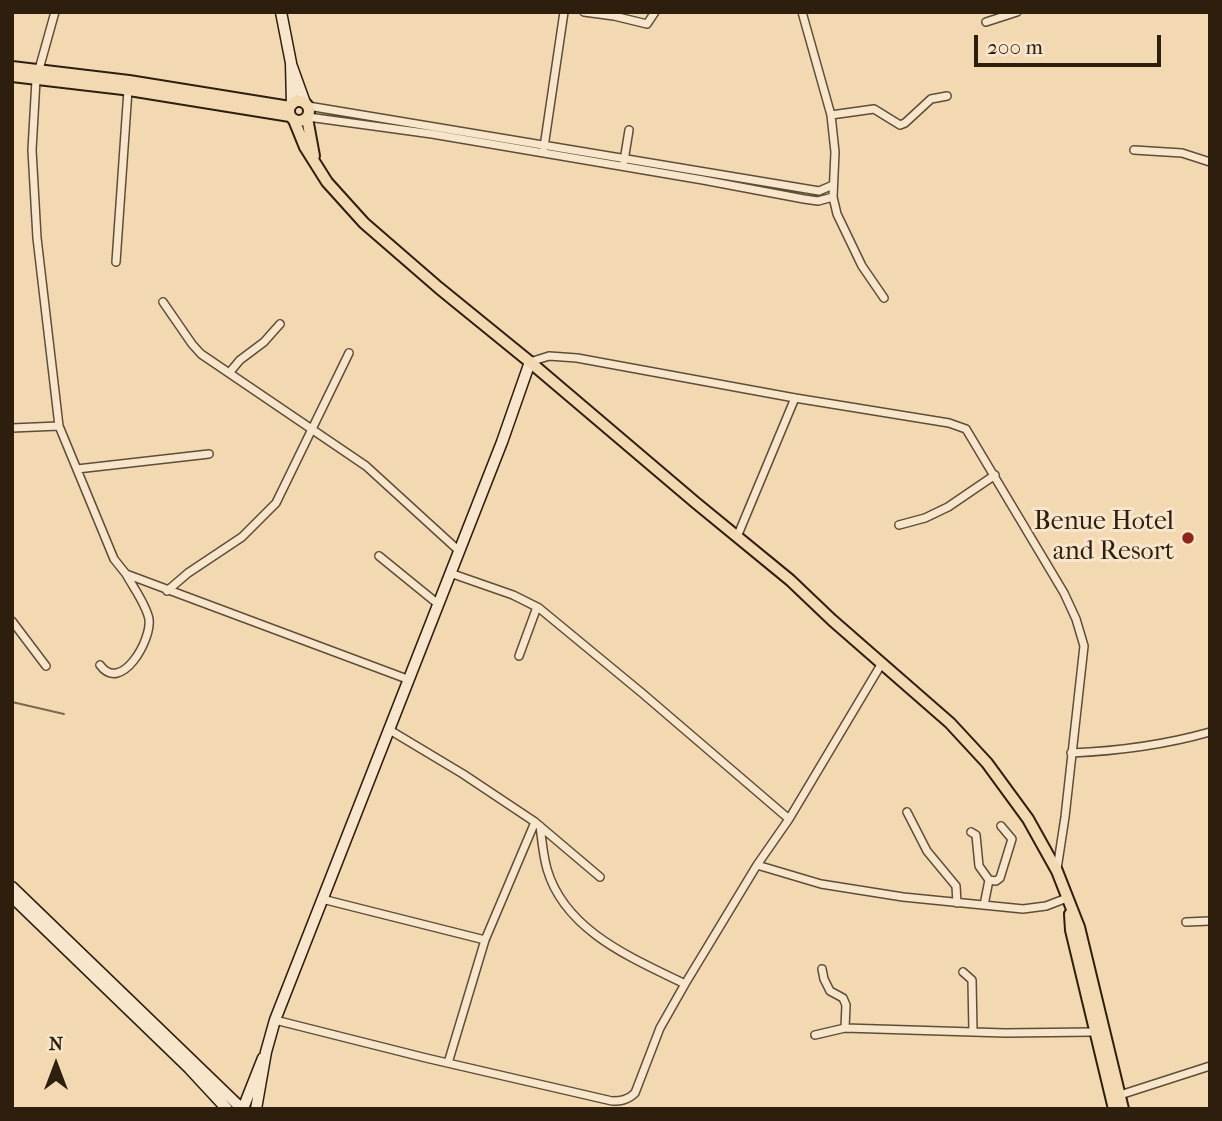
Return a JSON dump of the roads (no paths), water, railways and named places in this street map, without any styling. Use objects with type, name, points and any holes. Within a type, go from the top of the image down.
[{"type":"main road","points":[[12,66],[37,75],[291,112]]},
{"type":"main road","points":[[12,76],[129,81],[291,112],[301,121],[307,111]]},
{"type":"main road","points":[[291,112],[299,101],[307,111],[314,163]]},
{"type":"main road","points":[[291,112],[314,163],[336,195],[363,223],[790,580],[950,723],[987,763],[1028,819],[1057,871],[1079,927],[1116,1092],[1114,1109]]},
{"type":"main road","points":[[1068,903],[1071,930],[1094,1031],[1124,1109]]},
{"type":"street","points":[[55,12],[37,75],[32,150],[37,238],[59,426],[108,545],[148,616],[148,634],[136,659],[120,672],[111,675],[100,665]]},
{"type":"street","points":[[281,12],[291,63],[307,111]]},
{"type":"street","points":[[543,154],[564,12]]},
{"type":"street","points":[[584,12],[647,24],[655,12]]},
{"type":"street","points":[[802,12],[831,115],[835,152],[833,197],[836,214],[862,266],[884,298]]},
{"type":"street","points":[[986,22],[1017,12]]},
{"type":"street","points":[[291,63],[291,112]]},
{"type":"street","points":[[116,262],[128,90]]},
{"type":"street","points":[[831,115],[874,109],[900,125],[931,99],[947,96]]},
{"type":"street","points":[[307,111],[624,158],[811,200],[827,200],[833,197]]},
{"type":"street","points":[[307,111],[623,167],[819,191],[833,185]]},
{"type":"street","points":[[623,167],[629,130]]},
{"type":"street","points":[[1134,150],[1182,153],[1210,162]]},
{"type":"street","points":[[595,163],[596,154]]},
{"type":"street","points":[[163,302],[201,354],[366,466],[458,550]]},
{"type":"street","points":[[229,373],[240,360],[260,347],[280,324]]},
{"type":"street","points":[[167,591],[188,573],[242,537],[276,503],[349,353]]},
{"type":"street","points":[[12,887],[247,1108],[275,1020],[502,442],[530,362],[541,357],[577,358],[954,424],[969,433],[1064,593],[1082,636],[1084,652],[1057,871]]},
{"type":"street","points":[[737,537],[795,398]]},
{"type":"street","points":[[12,428],[59,426]]},
{"type":"street","points":[[77,469],[209,454]]},
{"type":"street","points":[[899,525],[925,518],[948,507],[995,475]]},
{"type":"street","points":[[379,556],[438,604]]},
{"type":"street","points":[[450,573],[513,595],[537,607],[789,819]]},
{"type":"street","points":[[126,574],[407,679]]},
{"type":"street","points":[[519,656],[537,607]]},
{"type":"street","points":[[12,621],[46,666]]},
{"type":"street","points":[[275,1020],[612,1101],[627,1100],[635,1093],[660,1028],[685,984],[757,865],[789,819],[882,663]]},
{"type":"street","points":[[388,729],[463,774],[538,824],[600,877]]},
{"type":"street","points":[[1072,753],[1157,745],[1210,732]]},
{"type":"street","points":[[907,812],[927,851],[956,886],[957,903]]},
{"type":"street","points":[[448,1063],[485,940],[538,824]]},
{"type":"street","points":[[538,824],[547,870],[567,910],[588,929],[640,962],[685,984]]},
{"type":"street","points":[[971,832],[976,835],[979,866],[989,880],[996,881],[1000,878],[1012,839],[1001,826]]},
{"type":"street","points":[[757,865],[821,884],[903,897],[1023,909],[1068,903]]},
{"type":"street","points":[[984,905],[989,880]]},
{"type":"street","points":[[12,897],[189,1068],[227,1109]]},
{"type":"street","points":[[322,899],[485,940]]},
{"type":"street","points":[[1186,922],[1210,922]]},
{"type":"street","points":[[822,969],[830,991],[843,999],[846,1005],[845,1028]]},
{"type":"street","points":[[963,972],[972,980],[973,1032]]},
{"type":"street","points":[[815,1035],[845,1028],[1048,1034],[1094,1031]]},
{"type":"street","points":[[1116,1092],[1210,1066]]},
{"type":"waterway","points":[[12,702],[64,714]]},
{"type":"place","name":"Benue Hotel and Resort","points":[[1188,538]]}]
